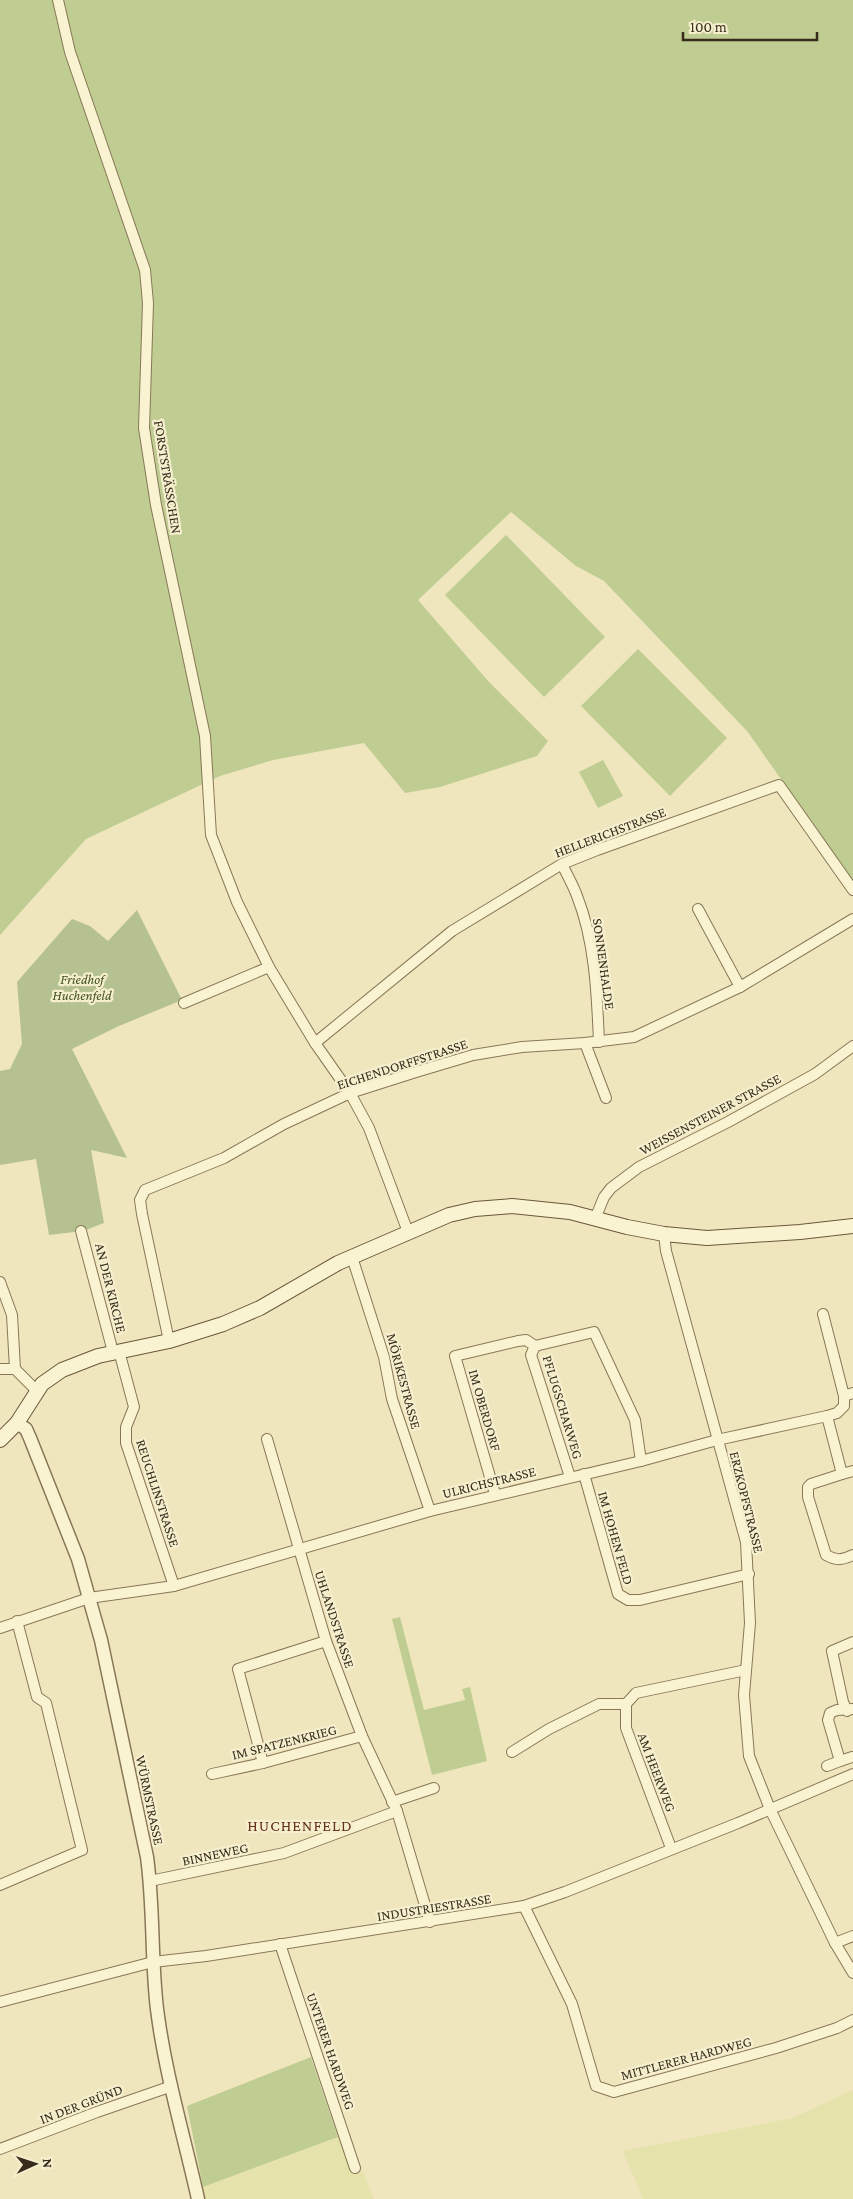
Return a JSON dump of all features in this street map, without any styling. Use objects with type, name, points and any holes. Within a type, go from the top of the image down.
[{"type":"main road","points":[[0,1440],[17,1423],[37,1391],[54,1374],[85,1361],[116,1352],[169,1341],[223,1324],[260,1308],[338,1263],[449,1215],[476,1209],[512,1206],[570,1212],[664,1234],[716,1237],[800,1232],[853,1226]]},
{"type":"street","name":"FORSTSTRÄSSCHEN","points":[[58,0],[70,52],[145,270],[148,303],[144,428],[156,505],[205,736],[211,835],[237,902],[269,967],[315,1043],[350,1093],[369,1128],[408,1232]]},
{"type":"street","name":"HELLERICHSTRASSE","points":[[315,1043],[452,931],[562,864],[779,785],[853,890]]},
{"type":"street","name":"SONNENHALDE","points":[[562,864],[577,896],[589,939],[596,987],[599,1042]]},
{"type":"street","points":[[698,909],[740,987]]},
{"type":"street","name":"EICHENDORFFSTRASSE","points":[[169,1341],[142,1214],[140,1200],[144,1190],[224,1158],[284,1124],[350,1093],[473,1055],[522,1047],[599,1042],[634,1037],[740,987],[853,919]]},
{"type":"street","points":[[184,1002],[269,967]]},
{"type":"street","points":[[584,1043],[606,1098]]},
{"type":"street","name":"WEISSENSTEINER STRASSE","points":[[595,1219],[604,1197],[612,1188],[639,1167],[728,1122],[808,1078],[853,1046]]},
{"type":"street","name":"AN DER KIRCHE","points":[[81,1231],[116,1352]]},
{"type":"street","name":"ERZKOPFSTRASSE","points":[[664,1234],[666,1251],[746,1542],[750,1623],[744,1694],[749,1756],[770,1809],[835,1943],[853,1973]]},
{"type":"street","name":"MÖRIKESTRASSE","points":[[352,1257],[384,1357],[392,1399],[430,1511]]},
{"type":"street","points":[[0,1282],[12,1316],[15,1369],[37,1391]]},
{"type":"street","points":[[822,1314],[848,1394],[844,1406],[837,1413],[827,1416],[842,1474]]},
{"type":"street","name":"IM OBERDORF","points":[[496,1494],[454,1356],[518,1341],[526,1340],[535,1346],[594,1332],[635,1420],[641,1461]]},
{"type":"street","name":"PFLUGSCHARWEG","points":[[535,1346],[531,1355],[570,1477]]},
{"type":"street","name":"REUCHLINSTRASSE","points":[[116,1352],[134,1407],[126,1426],[126,1443],[174,1586]]},
{"type":"street","points":[[0,1369],[15,1369]]},
{"type":"street","name":"ULRICHSTRASSE","points":[[0,1628],[89,1598],[174,1586],[299,1551],[430,1511],[641,1461],[717,1440],[827,1416]]},
{"type":"street","name":"WÜRMSTRASSE","points":[[17,1423],[26,1429],[62,1517],[101,1640],[138,1812],[150,1881],[153,1962],[160,2030],[198,2199]]},
{"type":"street","name":"UHLANDSTRASSE","points":[[267,1439],[326,1641],[362,1736],[395,1806],[430,1922]]},
{"type":"street","points":[[853,1471],[808,1487],[808,1497],[826,1556],[835,1560],[842,1560],[853,1555]]},
{"type":"street","name":"IM HOHEN FELD","points":[[584,1474],[618,1594],[628,1600],[640,1600],[749,1574]]},
{"type":"street","points":[[0,1885],[82,1850],[46,1703],[37,1697],[17,1621]]},
{"type":"street","points":[[263,1763],[238,1669],[326,1641]]},
{"type":"street","points":[[850,1710],[842,1702],[832,1652],[853,1642]]},
{"type":"street","points":[[512,1752],[549,1729],[598,1704],[626,1704],[636,1693],[746,1670]]},
{"type":"street","name":"AM HEERWEG","points":[[626,1704],[626,1728],[671,1848]]},
{"type":"street","points":[[840,1761],[828,1720],[830,1713],[837,1710],[850,1710]]},
{"type":"street","name":"IM SPATZENKRIEG","points":[[212,1774],[263,1763],[362,1736]]},
{"type":"street","points":[[827,1766],[852,1757]]},
{"type":"street","name":"INDUSTRIESTRASSE","points":[[0,2002],[153,1962],[430,1922],[524,1906],[565,1892],[853,1774]]},
{"type":"street","points":[[395,1806],[434,1788]]},
{"type":"street","name":"BINNEWEG","points":[[150,1881],[284,1853],[395,1806]]},
{"type":"street","name":"MITTLERER HARDWEG","points":[[524,1906],[572,2004],[596,2086],[614,2092],[776,2048],[837,2028],[853,2020]]},
{"type":"street","points":[[835,1943],[853,1936]]},
{"type":"street","name":"UNTERER HARDWEG","points":[[280,1944],[355,2168]]},
{"type":"street","name":"IN DER GRÜND","points":[[0,2149],[104,2109],[172,2086]]},
{"type":"shaded area","points":[[853,2090],[853,2199],[643,2199],[623,2151],[793,2118]]},
{"type":"shaded area","points":[[347,2134],[374,2199],[205,2199],[203,2187]]},
{"type":"green space","points":[[0,0],[853,0],[853,881],[747,731],[604,581],[576,566],[511,512],[418,600],[489,682],[548,741],[537,756],[440,787],[405,793],[364,743],[273,760],[220,776],[86,839],[0,935]]},
{"type":"green space","points":[[506,535],[605,637],[544,697],[445,595]]},
{"type":"green space","points":[[638,649],[727,738],[670,796],[581,706]]},
{"type":"green space","points":[[603,760],[623,796],[598,808],[579,772]]},
{"type":"green space","name":"Friedhof Huchenfeld","points":[[137,910],[182,1000],[119,1026],[72,1049],[127,1158],[91,1150],[104,1223],[83,1231],[49,1235],[36,1159],[0,1165],[0,1071],[10,1069],[22,1044],[17,982],[72,919],[90,926],[108,941]]},
{"type":"green space","points":[[400,1617],[424,1710],[465,1700],[462,1689],[470,1687],[487,1761],[432,1775],[392,1619]]},
{"type":"green space","points":[[311,2057],[338,2137],[203,2187],[187,2106]]},
{"type":"district","name":"HUCHENFELD","points":[[300,1825]]}]
